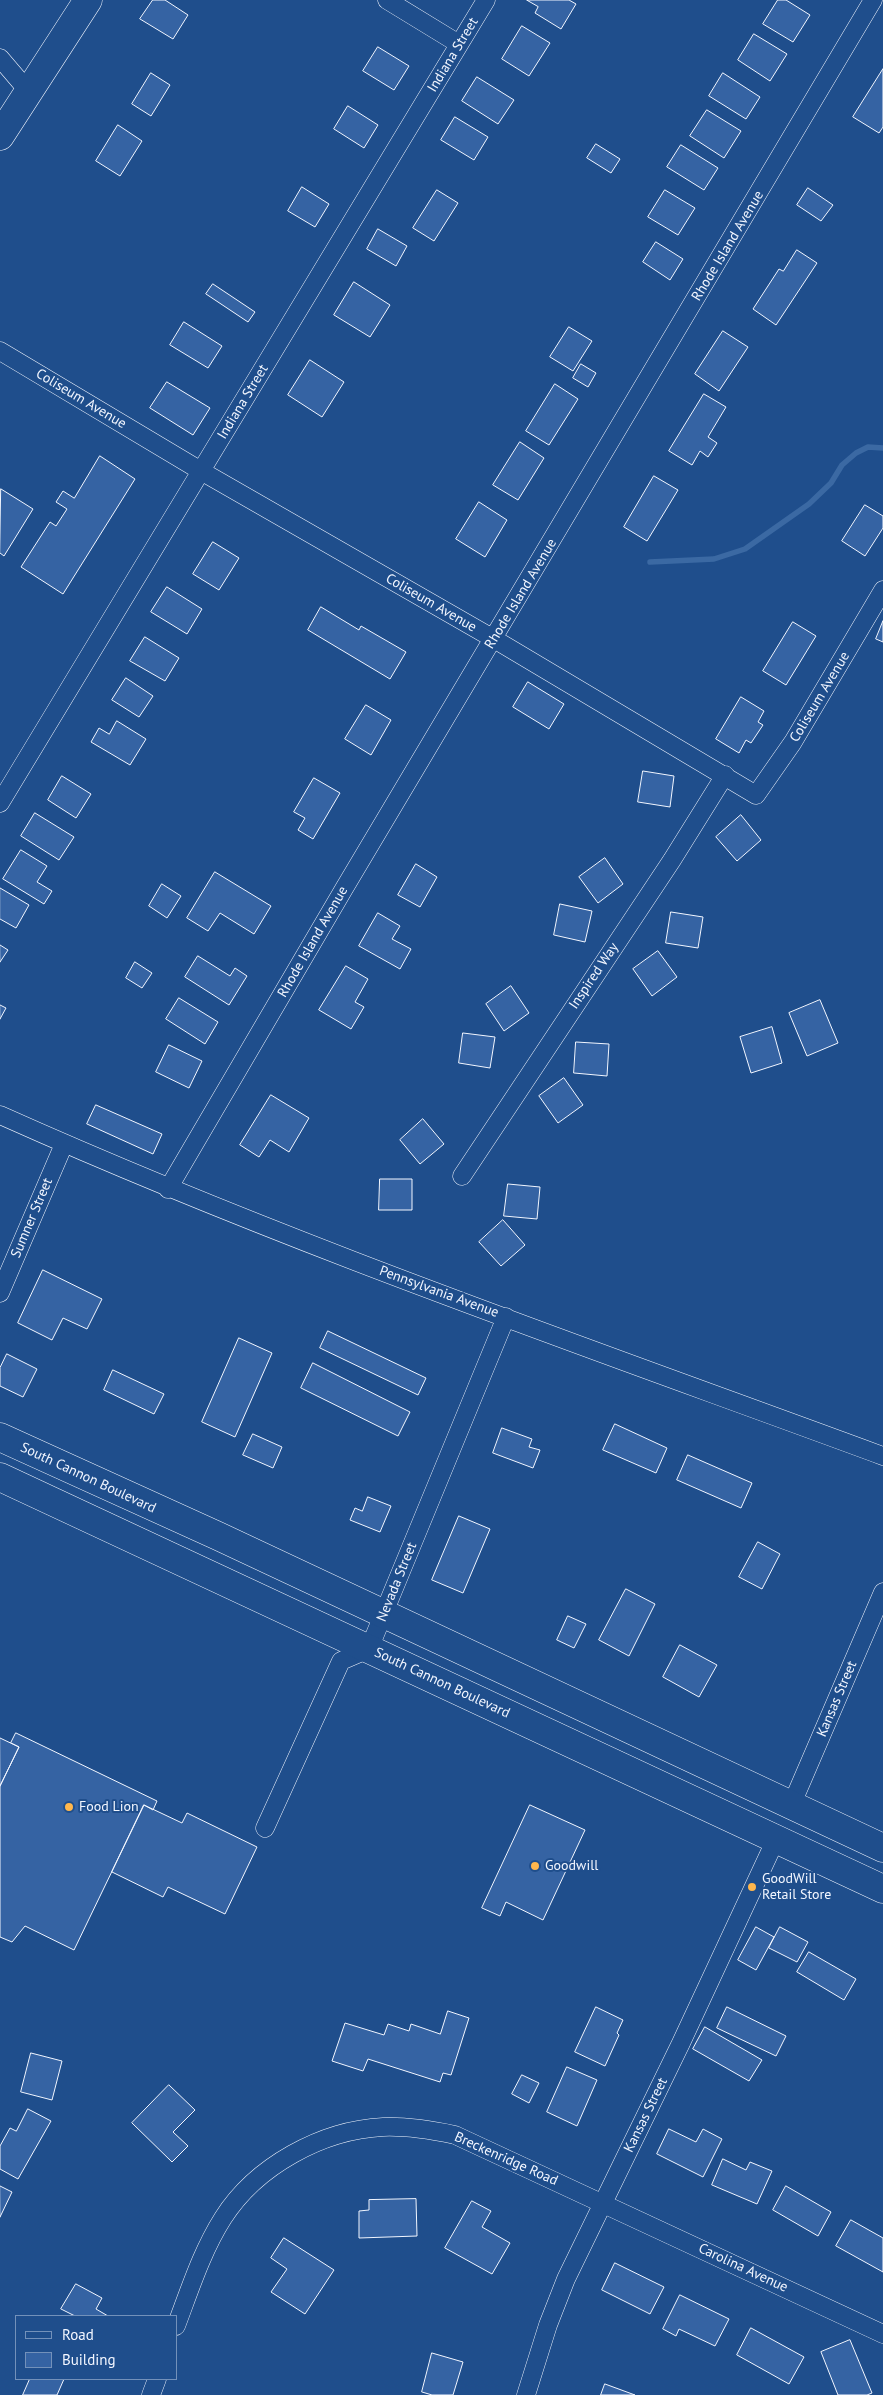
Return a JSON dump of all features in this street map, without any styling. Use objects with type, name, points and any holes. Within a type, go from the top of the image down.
[{"type":"main road","points":[[0,136],[88,0]]},
{"type":"main road","name":"South Cannon Boulevard","points":[[0,1437],[883,1848]]},
{"type":"main road","name":"South Cannon Boulevard","points":[[0,1477],[883,1889]]},
{"type":"street","points":[[387,0],[459,44]]},
{"type":"street","name":"Indiana Street","points":[[0,803],[486,0]]},
{"type":"street","name":"Rhode Island Avenue","points":[[168,1188],[873,0]]},
{"type":"street","points":[[0,58],[29,92]]},
{"type":"street","name":"Coliseum Avenue","points":[[0,351],[201,471],[494,639],[756,795],[793,742],[883,590]]},
{"type":"street","name":"Inspired Way","points":[[462,1176],[672,860],[724,775]]},
{"type":"street","name":"Pennsylvania Avenue","points":[[0,1115],[168,1188],[506,1317],[883,1456]]},
{"type":"street","name":"Sumner Street","points":[[0,1293],[64,1144]]},
{"type":"street","name":"Nevada Street","points":[[369,1649],[506,1317]]},
{"type":"street","name":"Kansas Street","points":[[791,1806],[883,1592]]},
{"type":"street","points":[[265,1828],[342,1661],[369,1649]]},
{"type":"street","name":"Kansas Street","points":[[526,2395],[548,2325],[566,2279],[681,2043],[776,1839]]},
{"type":"street","name":"Breckenridge Road","points":[[178,2321],[200,2262],[223,2218],[240,2196],[273,2166],[319,2141],[362,2129],[384,2127],[430,2130],[455,2135],[604,2203]]},
{"type":"street","name":"Carolina Avenue","points":[[604,2203],[883,2334]]},
{"type":"street","points":[[151,2395],[157,2380]]},
{"type":"building","points":[[153,0],[165,0],[188,15],[173,39],[140,19]]},
{"type":"building","points":[[527,0],[569,0],[576,4],[561,29],[535,13],[538,7]]},
{"type":"building","points":[[778,0],[786,0],[810,15],[793,42],[763,24]]},
{"type":"building","points":[[522,26],[550,43],[529,76],[502,59]]},
{"type":"building","points":[[754,34],[787,54],[770,81],[738,60]]},
{"type":"building","points":[[378,47],[409,66],[394,90],[363,71]]},
{"type":"building","points":[[883,69],[883,127],[879,133],[853,117]]},
{"type":"building","points":[[151,73],[170,85],[151,116],[132,104]]},
{"type":"building","points":[[723,73],[760,97],[746,119],[709,96]]},
{"type":"building","points":[[477,77],[514,100],[498,124],[462,101]]},
{"type":"building","points":[[348,106],[378,125],[364,148],[334,129]]},
{"type":"building","points":[[707,110],[741,131],[724,158],[690,136]]},
{"type":"building","points":[[455,117],[488,137],[474,160],[441,140]]},
{"type":"building","points":[[118,125],[142,141],[120,176],[96,161]]},
{"type":"building","points":[[596,144],[620,159],[611,173],[587,158]]},
{"type":"building","points":[[681,145],[718,168],[704,190],[667,167]]},
{"type":"building","points":[[302,187],[329,204],[315,227],[288,211]]},
{"type":"building","points":[[808,188],[833,205],[821,221],[797,205]]},
{"type":"building","points":[[437,190],[458,203],[434,241],[413,228]]},
{"type":"building","points":[[665,190],[695,208],[678,235],[648,217]]},
{"type":"building","points":[[378,229],[407,246],[396,266],[367,249]]},
{"type":"building","points":[[656,242],[683,259],[670,280],[643,262]]},
{"type":"building","points":[[797,250],[817,263],[776,325],[753,309],[779,269],[783,271]]},
{"type":"building","points":[[354,282],[390,305],[370,337],[334,315]]},
{"type":"building","points":[[213,284],[255,312],[248,322],[206,294]]},
{"type":"building","points":[[184,322],[222,346],[208,368],[170,345]]},
{"type":"building","points":[[569,327],[592,341],[573,371],[550,357]]},
{"type":"building","points":[[723,331],[748,347],[719,391],[695,374]]},
{"type":"building","points":[[310,360],[344,382],[322,417],[288,395]]},
{"type":"building","points":[[581,364],[596,373],[588,387],[573,378]]},
{"type":"building","points":[[167,382],[210,408],[193,435],[150,408]]},
{"type":"building","points":[[555,384],[578,399],[549,445],[526,431]]},
{"type":"building","points":[[704,394],[726,407],[708,437],[717,443],[708,457],[700,451],[692,465],[669,451]]},
{"type":"building","points":[[520,442],[544,458],[518,500],[493,485]]},
{"type":"building","points":[[100,456],[135,479],[63,594],[21,567],[50,522],[56,526],[67,509],[56,502],[63,491],[74,498]]},
{"type":"building","points":[[654,476],[678,490],[647,541],[624,527]]},
{"type":"building","points":[[1,489],[33,509],[4,556],[0,553]]},
{"type":"building","points":[[479,502],[507,520],[485,557],[456,539]]},
{"type":"building","points":[[865,505],[883,516],[883,528],[865,556],[842,541]]},
{"type":"building","points":[[213,542],[239,558],[219,590],[193,574]]},
{"type":"building","points":[[167,587],[202,609],[187,634],[151,612]]},
{"type":"building","points":[[321,607],[359,630],[361,626],[406,652],[390,679],[308,630]]},
{"type":"building","points":[[883,621],[883,642],[876,639]]},
{"type":"building","points":[[793,622],[816,636],[786,685],[763,671]]},
{"type":"building","points":[[145,637],[179,658],[165,681],[130,661]]},
{"type":"building","points":[[126,678],[153,696],[139,717],[112,700]]},
{"type":"building","points":[[528,682],[564,704],[549,729],[513,707]]},
{"type":"building","points":[[741,697],[764,711],[758,722],[763,725],[751,743],[746,740],[739,753],[716,739]]},
{"type":"building","points":[[366,705],[391,720],[371,755],[345,739]]},
{"type":"building","points":[[117,721],[146,739],[130,765],[91,742],[99,728],[109,734]]},
{"type":"building","points":[[643,771],[674,776],[670,807],[638,802]]},
{"type":"building","points":[[62,776],[91,794],[76,818],[48,800]]},
{"type":"building","points":[[314,778],[340,793],[313,839],[298,830],[305,818],[294,812]]},
{"type":"building","points":[[35,813],[74,837],[59,860],[21,836]]},
{"type":"building","points":[[741,815],[761,840],[737,861],[716,837]]},
{"type":"building","points":[[21,850],[47,866],[37,882],[52,891],[44,904],[3,879]]},
{"type":"building","points":[[605,858],[623,884],[598,903],[579,877]]},
{"type":"building","points":[[416,864],[437,877],[420,907],[398,895]]},
{"type":"building","points":[[215,872],[271,906],[254,934],[220,913],[208,931],[187,918]]},
{"type":"building","points":[[162,884],[181,896],[167,918],[149,906]]},
{"type":"building","points":[[0,888],[29,905],[16,928],[0,919]]},
{"type":"building","points":[[560,904],[592,911],[585,942],[554,935]]},
{"type":"building","points":[[671,912],[703,917],[698,948],[666,943]]},
{"type":"building","points":[[378,913],[400,926],[392,939],[411,949],[400,969],[359,946]]},
{"type":"building","points":[[0,945],[8,950],[0,962]]},
{"type":"building","points":[[658,951],[677,977],[652,996],[633,969]]},
{"type":"building","points":[[198,956],[230,976],[235,968],[247,976],[229,1005],[185,977]]},
{"type":"building","points":[[135,962],[152,973],[142,988],[126,978]]},
{"type":"building","points":[[346,966],[368,979],[355,1002],[364,1007],[351,1029],[319,1010]]},
{"type":"building","points":[[511,986],[529,1013],[504,1031],[486,1004]]},
{"type":"building","points":[[179,998],[218,1022],[205,1044],[166,1019]]},
{"type":"building","points":[[820,1000],[838,1043],[807,1056],[789,1013]]},
{"type":"building","points":[[0,1005],[6,1008],[0,1019]]},
{"type":"building","points":[[772,1027],[782,1063],[751,1073],[740,1037]]},
{"type":"building","points":[[463,1033],[495,1037],[490,1068],[459,1063]]},
{"type":"building","points":[[576,1042],[609,1044],[607,1076],[574,1073]]},
{"type":"building","points":[[169,1045],[202,1061],[189,1088],[156,1072]]},
{"type":"building","points":[[564,1078],[583,1105],[558,1123],[539,1096]]},
{"type":"building","points":[[271,1095],[309,1118],[289,1152],[270,1140],[259,1157],[240,1145]]},
{"type":"building","points":[[96,1105],[162,1134],[153,1154],[87,1124]]},
{"type":"building","points":[[423,1119],[444,1144],[420,1164],[400,1140]]},
{"type":"building","points":[[380,1179],[412,1179],[412,1210],[379,1210]]},
{"type":"building","points":[[508,1184],[540,1187],[537,1219],[504,1216]]},
{"type":"building","points":[[503,1220],[525,1245],[501,1266],[479,1242]]},
{"type":"building","points":[[43,1270],[102,1299],[87,1329],[63,1318],[52,1340],[18,1323]]},
{"type":"building","points":[[328,1331],[426,1378],[418,1395],[320,1348]]},
{"type":"building","points":[[239,1338],[272,1353],[235,1437],[202,1422]]},
{"type":"building","points":[[7,1354],[37,1369],[23,1397],[0,1386],[0,1368]]},
{"type":"building","points":[[313,1363],[410,1412],[398,1436],[301,1388]]},
{"type":"building","points":[[113,1370],[164,1394],[154,1414],[104,1390]]},
{"type":"building","points":[[615,1424],[667,1448],[656,1473],[603,1450]]},
{"type":"building","points":[[502,1428],[532,1439],[529,1447],[540,1450],[533,1468],[493,1453]]},
{"type":"building","points":[[253,1434],[282,1447],[273,1468],[243,1455]]},
{"type":"building","points":[[688,1455],[752,1483],[741,1508],[677,1480]]},
{"type":"building","points":[[368,1497],[391,1506],[380,1532],[350,1520],[355,1508],[362,1511]]},
{"type":"building","points":[[459,1516],[490,1529],[463,1593],[432,1580]]},
{"type":"building","points":[[758,1542],[780,1554],[762,1589],[739,1577]]},
{"type":"building","points":[[626,1589],[655,1604],[629,1656],[599,1640]]},
{"type":"building","points":[[568,1616],[586,1624],[574,1648],[557,1640]]},
{"type":"building","points":[[680,1645],[717,1665],[699,1697],[663,1677]]},
{"type":"building","points":[[16,1733],[157,1801],[153,1810],[144,1805],[74,1950],[25,1926],[12,1942],[0,1937],[0,1786],[19,1747],[11,1743]]},
{"type":"building","points":[[0,1738],[19,1747],[0,1786]]},
{"type":"building","points":[[144,1805],[182,1823],[187,1813],[257,1847],[225,1914],[168,1887],[163,1897],[112,1872]]},
{"type":"building","name":"Goodwill","points":[[530,1805],[585,1830],[543,1920],[506,1902],[500,1916],[482,1908]]},
{"type":"building","points":[[756,1927],[774,1937],[756,1970],[738,1960]]},
{"type":"building","points":[[780,1927],[808,1942],[797,1962],[769,1948]]},
{"type":"building","points":[[809,1952],[856,1979],[844,2000],[797,1972]]},
{"type":"building","points":[[596,2007],[623,2020],[617,2033],[619,2035],[605,2066],[575,2052]]},
{"type":"building","points":[[727,2007],[786,2036],[776,2056],[717,2028]]},
{"type":"building","points":[[448,2011],[469,2018],[451,2075],[443,2073],[440,2082],[368,2059],[363,2071],[332,2061],[345,2023],[384,2035],[388,2024],[409,2031],[411,2024],[440,2034]]},
{"type":"building","points":[[705,2027],[762,2060],[749,2081],[693,2049]]},
{"type":"building","points":[[31,2053],[62,2061],[52,2100],[21,2092]]},
{"type":"building","points":[[567,2067],[597,2080],[577,2126],[547,2112]]},
{"type":"building","points":[[522,2075],[539,2083],[529,2103],[512,2094]]},
{"type":"building","points":[[169,2085],[195,2110],[173,2132],[188,2146],[172,2162],[132,2123]]},
{"type":"building","points":[[28,2109],[51,2121],[18,2179],[0,2169],[0,2146],[10,2128],[16,2131]]},
{"type":"building","points":[[669,2129],[696,2142],[703,2129],[722,2139],[703,2177],[657,2154]]},
{"type":"building","points":[[723,2159],[746,2170],[750,2162],[772,2171],[757,2204],[712,2185]]},
{"type":"building","points":[[0,2186],[12,2192],[0,2217]]},
{"type":"building","points":[[786,2186],[831,2212],[818,2236],[773,2210]]},
{"type":"building","points":[[416,2199],[417,2236],[359,2238],[359,2211],[369,2210],[369,2200]]},
{"type":"building","points":[[472,2201],[491,2211],[482,2227],[510,2243],[492,2274],[445,2248]]},
{"type":"building","points":[[851,2220],[883,2238],[883,2272],[836,2246]]},
{"type":"building","points":[[284,2238],[334,2270],[305,2314],[271,2292],[287,2269],[271,2258]]},
{"type":"building","points":[[615,2263],[664,2287],[650,2314],[602,2290]]},
{"type":"building","points":[[76,2284],[102,2298],[96,2309],[106,2315],[73,2315],[61,2309]]},
{"type":"building","points":[[680,2295],[729,2319],[715,2346],[679,2329],[676,2336],[663,2329]]},
{"type":"building","points":[[751,2328],[804,2357],[789,2384],[737,2355]]},
{"type":"building","points":[[850,2340],[872,2393],[867,2395],[838,2395],[821,2352]]},
{"type":"building","points":[[432,2353],[463,2362],[453,2395],[432,2395],[422,2392]]},
{"type":"building","points":[[30,2380],[64,2380],[57,2395],[23,2395]]},
{"type":"building","points":[[605,2384],[635,2395],[601,2395]]},
{"type":"waterway","points":[[650,562],[714,559],[745,549],[809,504],[831,483],[842,465],[856,453],[868,447],[883,448]]},
{"type":"place","name":"Food Lion","points":[[69,1807]]},
{"type":"place","name":"Goodwill","points":[[535,1866]]},
{"type":"place","name":"GoodWill Retail Store","points":[[752,1887]]}]
